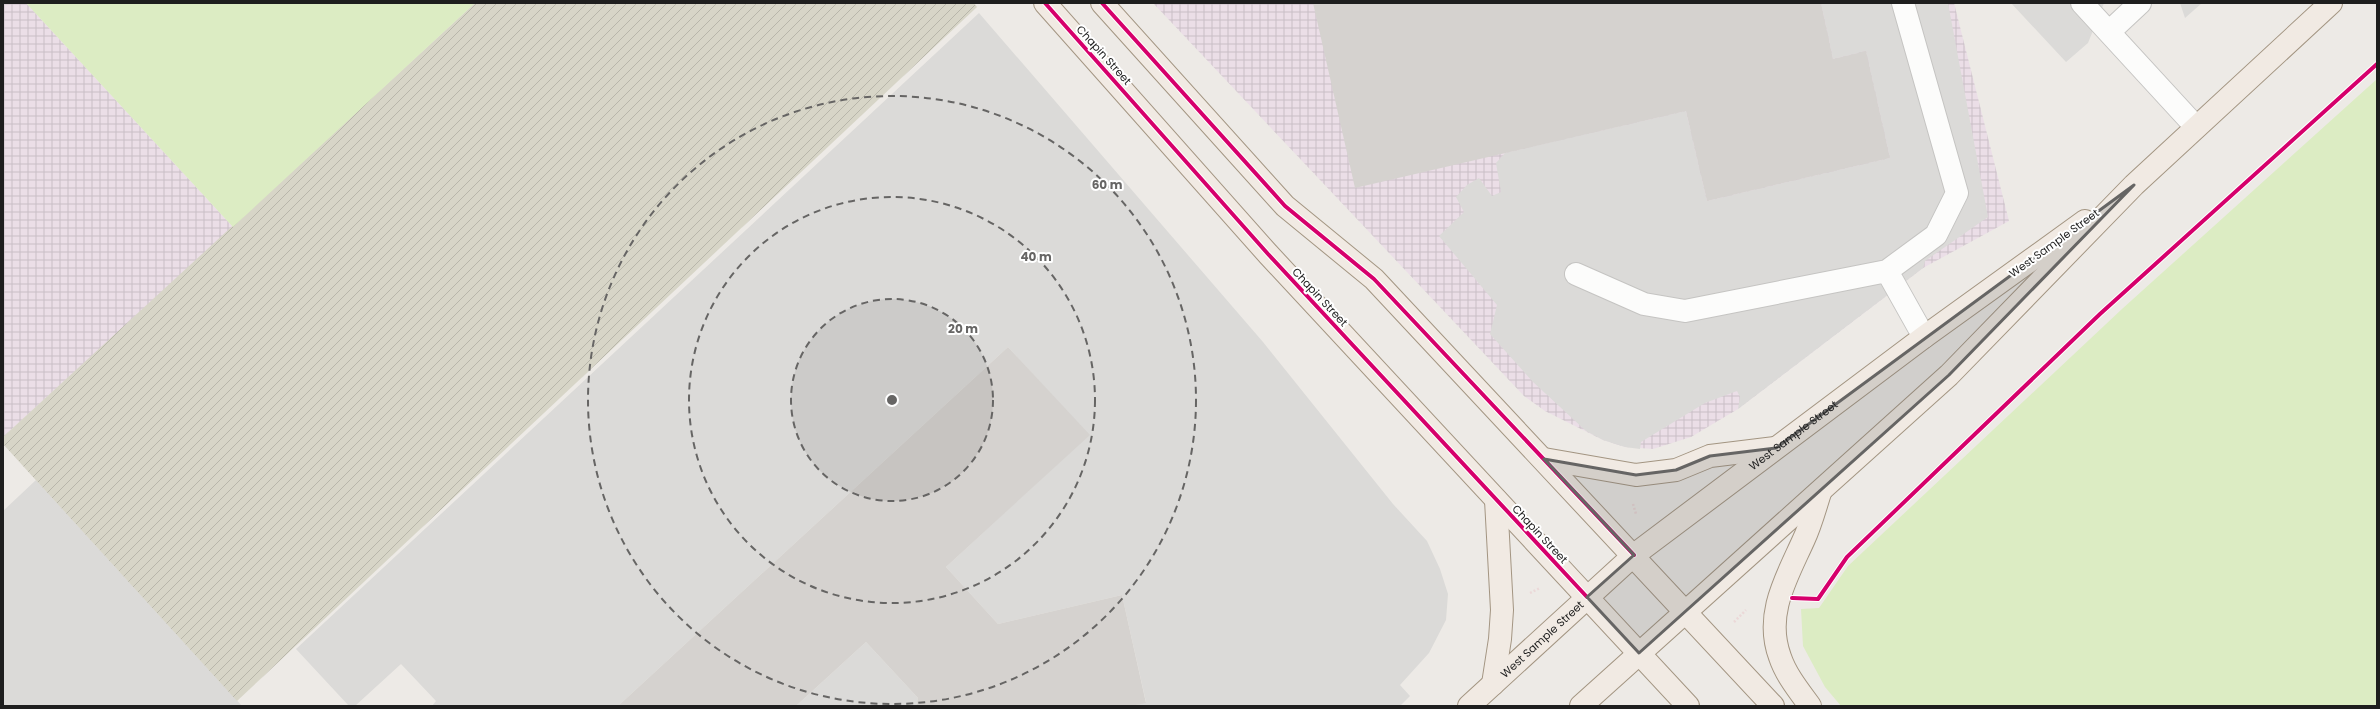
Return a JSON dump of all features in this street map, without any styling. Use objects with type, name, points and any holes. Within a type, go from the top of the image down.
[{"type":"main road","name":"Chapin Street","points":[[1045,3],[1268,254],[1688,706]]},
{"type":"main road","points":[[1102,3],[1285,206],[1374,279],[1774,706]]},
{"type":"main road","name":"West Sample Street","points":[[1581,706],[1949,375],[2134,185],[2331,3]]},
{"type":"main road","name":"West Sample Street","points":[[1469,706],[1634,555],[1924,338],[2134,185]]},
{"type":"main road","points":[[1544,459],[1636,475],[1676,470],[1710,456],[1776,448]]},
{"type":"main road","points":[[1810,706],[1794,684],[1780,657],[1774,626],[1778,596],[1805,538],[1820,492]]},
{"type":"main road","points":[[1493,684],[1500,638],[1502,610],[1496,500]]},
{"type":"lane","points":[[1576,274],[1644,304],[1685,312],[1887,271],[1936,235],[1957,193],[1903,3]]},
{"type":"lane","points":[[2082,3],[2196,127]]},
{"type":"lane","points":[[2109,32],[2140,3]]},
{"type":"lane","points":[[1887,271],[1924,338]]},
{"type":"highlighted area","points":[[2134,185],[1949,375],[1639,653],[1587,597],[1634,555],[1544,459],[1636,475],[1676,470],[1710,456],[1776,448]]},
{"type":"shaded area","points":[[3,3],[26,3],[233,227],[3,437]]},
{"type":"shaded area","points":[[475,3],[974,3],[977,7],[237,701],[3,444],[3,437]]},
{"type":"shaded area","points":[[1153,3],[1954,3],[2009,221],[1923,268],[1738,409],[1691,437],[1653,449],[1625,447],[1603,440],[1545,411],[1524,396]]},
{"type":"shaded area","points":[[1821,3],[1948,3],[1988,217],[1925,261],[1923,268],[1738,409],[1740,397],[1737,391],[1705,403],[1641,442],[1640,449],[1625,447],[1603,440],[1586,431],[1533,382],[1490,334],[1497,305],[1439,236],[1464,212],[1456,197],[1467,185],[1479,178],[1492,196],[1501,192],[1496,163],[1505,153],[1686,111],[1707,201],[1890,158],[1866,51],[1833,59]]},
{"type":"shaded area","points":[[2011,3],[2104,3],[2088,43],[2066,62]]},
{"type":"shaded area","points":[[2180,3],[2202,3],[2185,18]]},
{"type":"shaded area","points":[[979,13],[1263,342],[1393,504],[1427,541],[1440,569],[1448,594],[1446,620],[1429,653],[1400,685],[1410,696],[1400,706],[1131,706],[1146,702],[1122,595],[998,624],[946,567],[1089,435],[1008,347],[618,706],[432,706],[436,701],[401,664],[355,706],[349,706],[296,649]]},
{"type":"shaded area","points":[[36,480],[242,706],[3,706],[3,511]]},
{"type":"shaded area","points":[[866,642],[918,698],[916,706],[796,706]]},
{"type":"green space","points":[[26,3],[475,3],[233,227]]},
{"type":"green space","points":[[2377,79],[2377,706],[1841,706],[1825,687],[1803,646],[1801,609],[1819,608],[1848,566],[2122,309]]},
{"type":"building","points":[[1313,3],[1821,3],[1833,59],[1866,51],[1890,158],[1707,201],[1686,111],[1355,188]]},
{"type":"building","points":[[1008,347],[1090,435],[946,567],[998,624],[1122,595],[1146,703],[1131,706],[916,706],[918,698],[866,642],[796,706],[618,706]]},
{"type":"cycle path","points":[[1045,3],[1268,254],[1587,597]]},
{"type":"cycle path","points":[[1102,3],[1285,206],[1374,279],[1634,555]]},
{"type":"cycle path","points":[[1792,598],[1818,599],[1847,557],[2100,314],[2377,64]]}]
